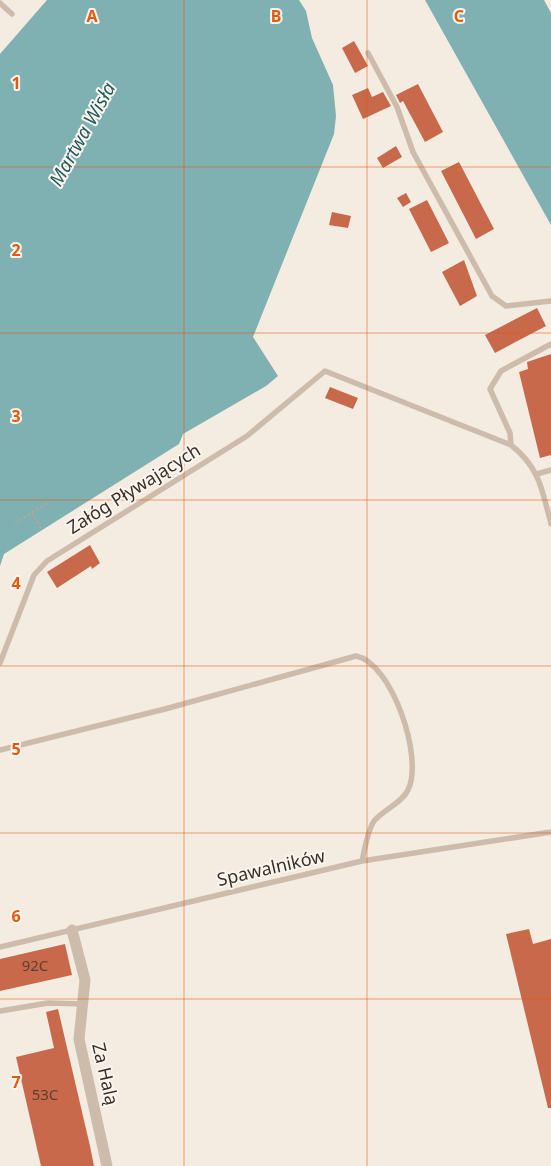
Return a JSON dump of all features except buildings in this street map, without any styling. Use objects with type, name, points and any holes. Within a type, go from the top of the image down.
[{"type":"street","name":"Za Halą","points":[[72,930],[85,980],[79,1039],[108,1166]]},
{"type":"lane","points":[[0,3],[12,14]]},
{"type":"lane","points":[[368,53],[397,107],[412,152],[492,296],[506,306],[551,301]]},
{"type":"lane","points":[[551,344],[502,371],[490,389],[510,433],[511,445],[523,455],[537,474],[551,524]]},
{"type":"lane","name":"Załóg Pływających","points":[[0,663],[34,574],[47,560],[247,436],[325,371],[511,445]]},
{"type":"lane","points":[[537,474],[551,470]]},
{"type":"lane","points":[[0,750],[165,709],[356,656],[364,658],[376,669],[397,702],[408,732],[413,770],[408,790],[373,822],[362,861]]},
{"type":"lane","name":"Spawalników","points":[[0,947],[362,861],[551,832]]},
{"type":"lane","points":[[0,1011],[48,1003],[82,1004]]},
{"type":"path","points":[[14,524],[50,501]]},
{"type":"path","points":[[32,513],[42,530]]},
{"type":"water","name":"Martwa Wisła","points":[[47,0],[299,0],[306,11],[312,38],[333,85],[336,116],[334,134],[253,337],[278,376],[266,386],[183,434],[179,444],[4,554],[0,566],[0,54]]},
{"type":"water","points":[[425,0],[544,0],[551,13],[551,225]]}]
